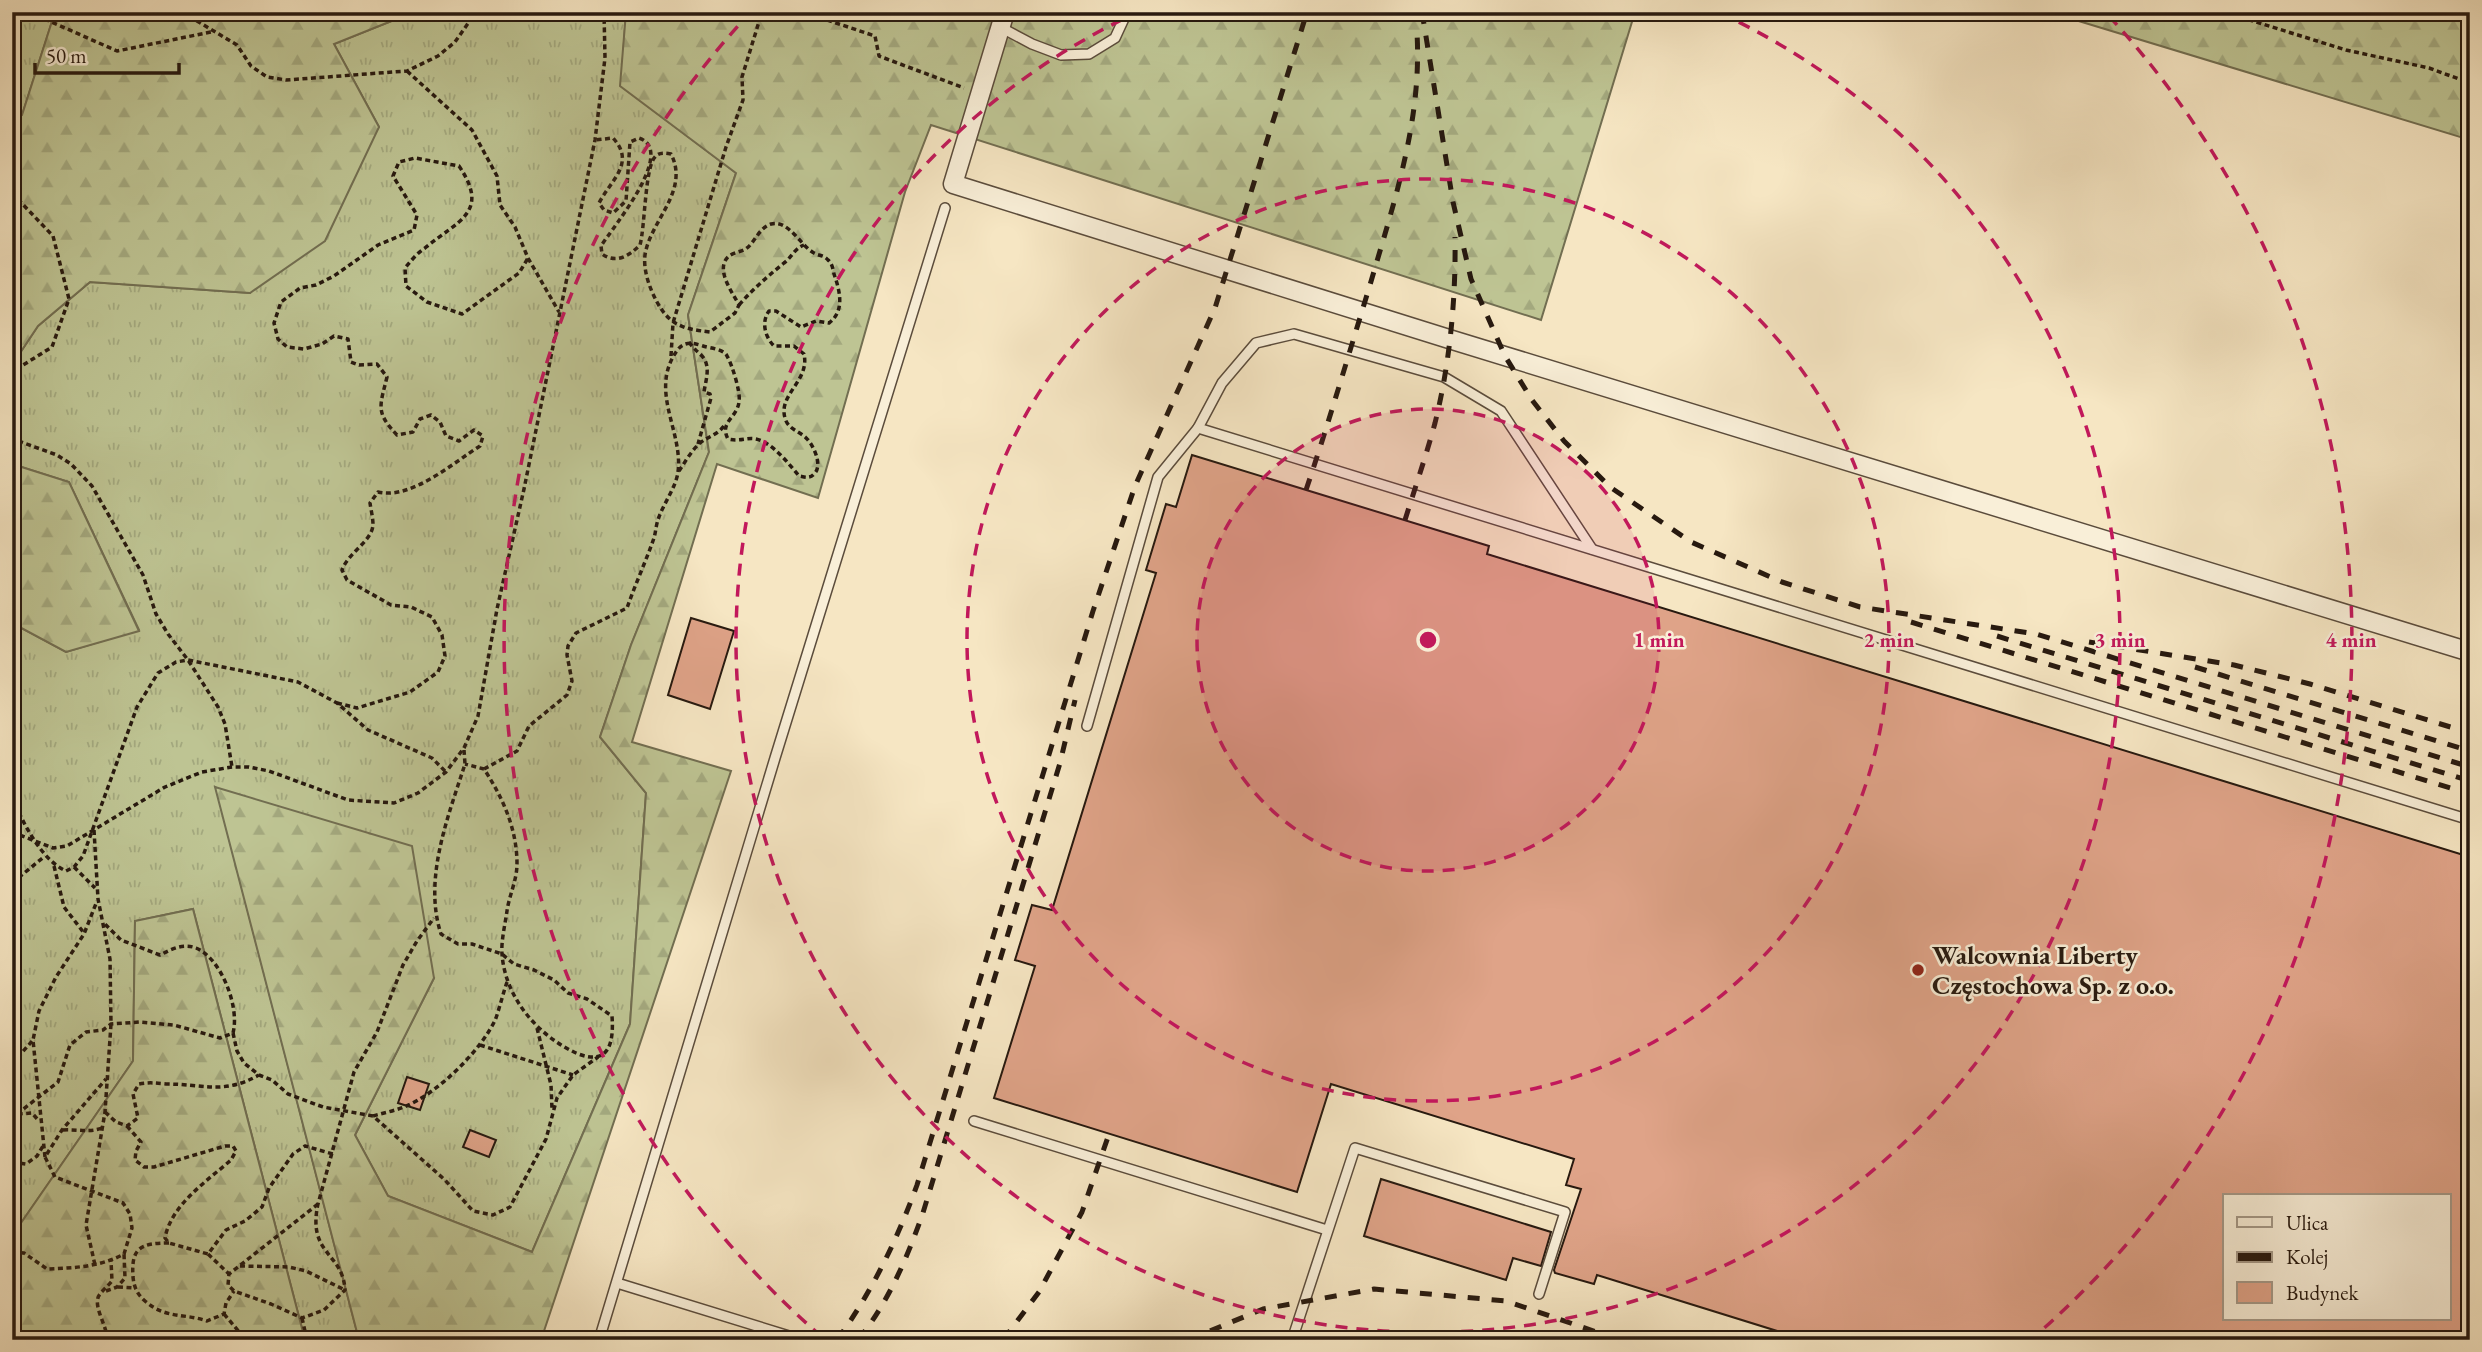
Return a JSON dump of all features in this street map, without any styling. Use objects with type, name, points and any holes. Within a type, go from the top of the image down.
[{"type":"street","points":[[1002,19],[953,184],[2470,652]]},
{"type":"lane","points":[[1002,19],[1032,44],[1061,55],[1089,54],[1115,38],[1127,12]]},
{"type":"lane","points":[[599,1340],[945,208]]},
{"type":"lane","points":[[1087,726],[1158,477],[1198,428],[1222,383],[1256,343],[1294,334],[1444,377],[1500,411],[1592,549]]},
{"type":"lane","points":[[1198,428],[2470,820]]},
{"type":"lane","points":[[974,1121],[1327,1230]]},
{"type":"lane","points":[[1292,1340],[1355,1148],[1565,1212],[1539,1294]]},
{"type":"lane","points":[[617,1283],[802,1340]]},
{"type":"path","points":[[12,18],[28,12],[117,51],[213,31]]},
{"type":"path","points":[[182,12],[237,45],[251,66],[267,77],[286,80],[407,71],[438,56],[455,42],[476,12]]},
{"type":"path","points":[[12,832],[53,848],[67,846],[165,787],[202,772],[232,766],[269,771],[348,800],[394,803],[418,793],[446,772],[464,748],[478,716],[496,609],[595,140],[606,58],[604,12]]},
{"type":"path","points":[[678,473],[665,380],[671,359],[673,323],[726,147],[743,100],[742,77],[762,12]]},
{"type":"path","points":[[803,12],[875,36],[879,56],[979,93]]},
{"type":"path","points":[[2224,12],[2346,50],[2429,68],[2470,83]]},
{"type":"path","points":[[407,71],[472,130],[497,176],[500,205],[515,227],[528,258],[560,314]]},
{"type":"path","points":[[595,140],[612,138],[620,146],[620,170],[599,203],[604,210],[613,213],[626,201],[630,142],[639,138],[647,140],[651,146],[651,159],[629,207],[601,246],[602,254],[609,259],[622,259],[640,245],[644,230],[647,187],[652,162],[656,156],[662,153],[670,155],[675,163],[674,190],[650,238],[645,257],[650,288],[663,313],[673,323],[710,332],[736,313],[738,305],[758,284],[769,278],[804,244]]},
{"type":"path","points":[[337,703],[358,708],[410,692],[438,672],[445,656],[442,635],[432,617],[411,607],[391,605],[347,580],[342,570],[346,559],[363,544],[373,527],[370,503],[378,492],[391,495],[413,489],[480,446],[483,436],[474,430],[460,441],[446,436],[440,422],[431,415],[420,419],[413,432],[397,435],[382,419],[381,401],[387,377],[377,364],[359,365],[351,362],[348,339],[334,336],[322,344],[304,349],[287,347],[278,339],[274,323],[281,302],[300,288],[316,285],[334,276],[378,245],[414,230],[416,215],[393,176],[399,162],[415,158],[459,166],[471,183],[471,208],[456,226],[423,248],[405,268],[406,286],[427,302],[462,314],[519,273],[528,258]]},
{"type":"path","points":[[12,193],[53,236],[69,299],[52,347],[12,372]]},
{"type":"path","points":[[726,423],[724,432],[728,439],[740,442],[758,439],[774,448],[799,476],[810,477],[816,473],[817,461],[809,441],[787,424],[784,414],[784,405],[805,370],[804,354],[794,346],[774,346],[765,330],[764,321],[769,312],[776,311],[801,327],[816,321],[829,323],[839,312],[839,286],[831,262],[826,257],[813,253],[780,224],[771,224],[761,230],[748,247],[725,261],[724,272],[729,290],[738,305]]},
{"type":"path","points":[[671,359],[680,345],[689,342],[723,352],[728,356],[738,386],[740,402],[735,413],[718,434],[698,444]]},
{"type":"path","points":[[484,769],[517,751],[529,726],[567,695],[572,681],[567,656],[568,646],[576,633],[627,608],[659,517],[678,473],[698,444],[711,398],[710,394],[704,392],[708,373],[704,358],[689,342]]},
{"type":"path","points":[[12,435],[21,442],[64,459],[92,486],[143,575],[156,614],[218,707],[225,724],[232,766]]},
{"type":"path","points":[[12,797],[45,856],[54,866],[66,871],[74,867],[83,856],[137,707],[158,673],[176,662],[188,660],[298,682],[337,703],[368,730],[432,758],[446,772]]},
{"type":"path","points":[[373,1116],[445,1180],[473,1211],[493,1215],[510,1206],[546,1139],[557,1098],[573,1075],[610,1048],[612,1016],[587,999],[568,993],[554,980],[514,964],[502,954],[472,944],[458,944],[441,934],[435,917],[437,864],[465,764],[464,748]]},
{"type":"path","points":[[465,764],[484,769],[496,788],[506,809],[516,848],[517,867],[507,908],[502,954],[507,982],[536,1026],[559,1045],[582,1055],[600,1056]]},
{"type":"path","points":[[94,828],[98,899],[110,959],[111,1024],[105,1112],[86,1225],[95,1265]]},
{"type":"path","points":[[12,883],[45,856]]},
{"type":"path","points":[[54,866],[64,907],[84,934]]},
{"type":"path","points":[[74,867],[97,890]]},
{"type":"path","points":[[98,899],[84,934],[56,977],[39,1012],[33,1040],[43,1146],[45,1157],[55,1177],[123,1203],[130,1214],[132,1228],[124,1254],[125,1278],[117,1287]]},
{"type":"path","points":[[345,1290],[344,1276],[317,1239],[314,1221],[318,1203],[354,1072],[377,1032],[402,965],[435,917]]},
{"type":"path","points":[[104,923],[121,940],[160,955],[177,946],[194,947],[211,956],[233,999],[233,1033],[237,1051],[244,1063],[259,1076],[272,1080],[288,1094],[345,1112],[373,1116],[405,1107],[436,1087],[480,1045],[495,1019],[507,982]]},
{"type":"path","points":[[12,1120],[58,1082],[70,1045],[86,1032],[103,1030],[111,1024],[141,1022],[174,1025],[220,1038],[233,1033]]},
{"type":"path","points":[[536,1026],[551,1085],[552,1112]]},
{"type":"path","points":[[12,1063],[33,1040]]},
{"type":"path","points":[[480,1045],[573,1075]]},
{"type":"path","points":[[127,1126],[138,1118],[133,1094],[139,1084],[180,1083],[219,1089],[243,1084],[259,1076]]},
{"type":"path","points":[[45,1157],[62,1130],[108,1077]]},
{"type":"path","points":[[105,1112],[116,1122],[127,1126],[141,1142],[135,1160],[144,1167],[154,1167],[225,1146],[233,1146],[236,1151],[174,1214],[165,1238],[169,1243]]},
{"type":"path","points":[[17,1114],[32,1113],[41,1123]]},
{"type":"path","points":[[62,1130],[91,1132],[102,1128]]},
{"type":"path","points":[[12,1162],[26,1164],[37,1156],[43,1146]]},
{"type":"path","points":[[208,1255],[226,1230],[246,1221],[262,1207],[269,1188],[293,1154],[305,1146],[333,1154]]},
{"type":"path","points":[[318,1203],[229,1274],[228,1284],[234,1291],[302,1318],[324,1310],[345,1290]]},
{"type":"path","points":[[224,1314],[207,1321],[195,1317],[170,1316],[145,1301],[134,1288],[132,1259],[139,1248],[155,1243],[169,1243],[208,1255],[229,1274]]},
{"type":"path","points":[[12,1252],[24,1253],[47,1269],[95,1265],[124,1254]]},
{"type":"path","points":[[107,1340],[107,1331],[97,1305],[99,1295],[112,1281],[111,1261]]},
{"type":"path","points":[[240,1266],[289,1267],[306,1271],[345,1290]]},
{"type":"path","points":[[104,1291],[117,1287],[134,1288]]},
{"type":"path","points":[[224,1314],[226,1303],[234,1291]]},
{"type":"path","points":[[224,1314],[246,1340]]},
{"type":"path","points":[[302,1318],[307,1340]]},
{"type":"green space","points":[[12,12],[55,12],[22,115],[12,120]]},
{"type":"green space","points":[[55,12],[414,12],[334,44],[379,127],[325,241],[250,293],[90,282],[38,326],[12,365],[12,120],[22,115]]},
{"type":"green space","points":[[414,12],[626,12],[621,86],[736,173],[688,315],[709,452],[631,645],[600,737],[646,793],[630,1024],[532,1252],[388,1196],[355,1135],[434,978],[216,788],[359,1340],[305,1340],[193,909],[135,921],[133,1061],[12,1236],[12,623],[66,652],[139,630],[69,482],[12,464],[12,365],[38,326],[90,282],[250,293],[379,127],[334,44]]},
{"type":"green space","points":[[626,12],[1635,12],[1541,320],[931,125],[905,192],[818,498],[717,464],[632,742],[731,771],[541,1340],[359,1340],[215,787],[412,846],[434,978],[355,1135],[388,1196],[532,1252],[630,1024],[646,793],[600,737],[631,645],[709,452],[688,315],[736,173],[620,86]]},
{"type":"green space","points":[[2049,12],[2470,12],[2470,140]]},
{"type":"green space","points":[[12,464],[69,482],[139,631],[66,652],[12,623]]},
{"type":"green space","points":[[193,909],[305,1340],[12,1340],[12,1236],[133,1061],[135,921]]},
{"type":"building","name":"Walcownia Liberty Częstochowa Sp. z o.o.","points":[[1192,455],[1489,546],[1487,554],[2470,857],[2470,1340],[1806,1340],[1597,1275],[1594,1284],[1555,1273],[1581,1189],[1566,1185],[1574,1159],[1331,1084],[1297,1192],[994,1098],[1035,966],[1015,960],[1032,905],[1052,910],[1156,573],[1146,570],[1166,504],[1176,507]]},
{"type":"building","points":[[691,618],[734,631],[710,709],[668,695]]},
{"type":"building","points":[[407,1077],[429,1084],[420,1110],[398,1103]]},
{"type":"building","points":[[470,1130],[496,1140],[489,1157],[463,1147]]},
{"type":"building","points":[[1381,1179],[1551,1232],[1541,1266],[1513,1258],[1506,1280],[1364,1236]]},
{"type":"railway","points":[[837,1340],[883,1265],[917,1185],[1093,611],[1135,486],[1215,308],[1307,12]]},
{"type":"railway","points":[[1422,12],[1453,202],[1471,279],[1505,356],[1532,400],[1564,441],[1610,487],[1691,542],[1782,582],[1860,607],[2036,634],[2470,767]]},
{"type":"railway","points":[[1306,490],[1370,285],[1404,161],[1415,98],[1417,33]]},
{"type":"railway","points":[[1405,520],[1435,423],[1445,377],[1453,307],[1455,237]]},
{"type":"railway","points":[[1911,622],[2470,794]]},
{"type":"railway","points":[[1997,636],[2470,781]]},
{"type":"railway","points":[[2089,642],[2234,665],[2310,684],[2470,733]]},
{"type":"railway","points":[[2195,667],[2470,751]]},
{"type":"railway","points":[[858,1340],[895,1281],[922,1216],[1060,763],[1075,700]]},
{"type":"railway","points":[[1003,1340],[1039,1292],[1082,1212],[1109,1134]]},
{"type":"railway","points":[[1188,1340],[1263,1309],[1374,1289],[1506,1301],[1620,1340]]},
{"type":"place","name":"Walcownia Liberty Częstochowa Sp. z o.o.","points":[[1918,970]]}]
